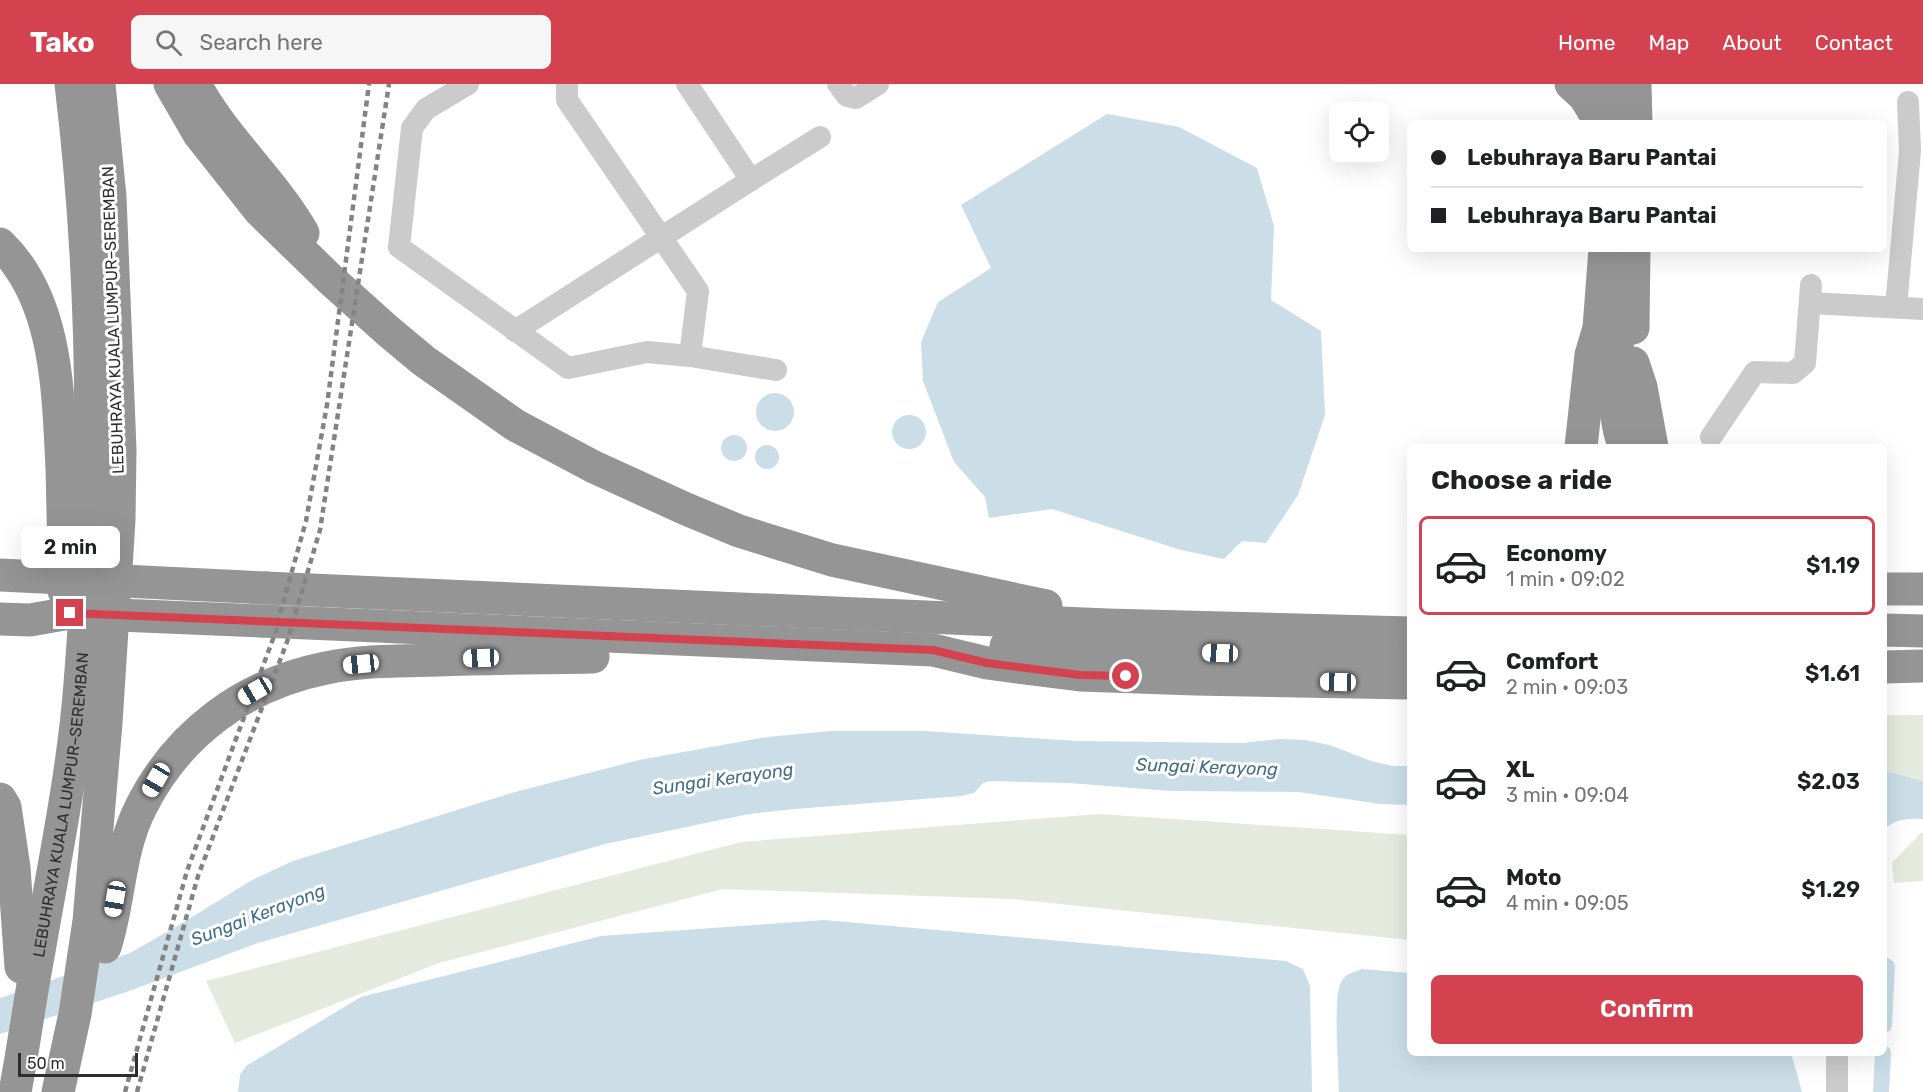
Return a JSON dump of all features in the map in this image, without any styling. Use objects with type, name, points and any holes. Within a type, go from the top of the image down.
[{"type":"highway","name":"LEBUHRAYA KUALA LUMPUR–SEREMBAN","points":[[10,1069],[27,963],[72,757],[80,685],[89,517],[91,423],[89,318],[80,173],[71,84]]},
{"type":"highway","points":[[170,84],[199,134],[260,211],[330,279],[424,361],[515,425],[594,467],[739,531],[832,560],[1042,605],[1107,625]]},
{"type":"highway","points":[[195,84],[207,107],[231,139],[291,212],[330,279]]},
{"type":"highway","points":[[1571,84],[1585,97],[1617,96],[1634,120]]},
{"type":"highway","name":"LEBUHRAYA KUALA LUMPUR–SEREMBAN","points":[[58,1092],[84,1001],[99,925],[106,723],[118,520],[120,450],[110,197],[103,90]]},
{"type":"highway","points":[[0,244],[18,266],[32,289],[43,316],[51,347],[60,423],[64,541],[64,668]]},
{"type":"highway","points":[[1581,444],[1591,355],[1599,328],[1605,252]]},
{"type":"highway","points":[[1624,444],[1616,402],[1616,359],[1626,252]]},
{"type":"highway","points":[[1632,444],[1630,386],[1633,363],[1634,252]]},
{"type":"highway","points":[[1599,328],[1605,359],[1605,417],[1608,444]]},
{"type":"highway","points":[[1633,363],[1641,387],[1652,444]]},
{"type":"highway","points":[[27,963],[53,783],[64,668],[89,517]]},
{"type":"highway","points":[[0,575],[1107,625],[1407,633]]},
{"type":"highway","points":[[1887,589],[1923,589]]},
{"type":"highway","points":[[0,602],[32,603],[70,613]]},
{"type":"highway","points":[[0,619],[30,620],[70,613],[933,650],[978,646],[1407,659]]},
{"type":"highway","points":[[1363,631],[1407,618]]},
{"type":"highway","points":[[1887,630],[1923,631]]},
{"type":"highway","points":[[99,925],[140,808],[156,780],[177,752],[199,729],[226,707],[255,691],[292,676],[327,667],[481,658],[664,656],[716,640]]},
{"type":"highway","points":[[1887,643],[1923,643]]},
{"type":"highway","points":[[933,650],[987,663],[1080,675],[1407,683]]},
{"type":"highway","points":[[1887,667],[1923,666]]},
{"type":"highway","points":[[1887,688],[1923,687]]},
{"type":"highway","points":[[0,799],[4,807],[27,963]]},
{"type":"highway","points":[[75,1092],[84,1001]]},
{"type":"lane","points":[[468,84],[426,109],[412,128],[399,247],[568,368],[647,352],[690,356],[776,370]]},
{"type":"lane","points":[[567,84],[567,100],[698,291],[690,356]]},
{"type":"lane","points":[[687,84],[751,180]]},
{"type":"lane","points":[[838,84],[846,96],[856,98],[878,84]]},
{"type":"lane","points":[[1896,307],[1913,243],[1917,151],[1908,102]]},
{"type":"lane","points":[[515,332],[820,137]]},
{"type":"lane","points":[[1712,437],[1755,372],[1793,373],[1805,363],[1810,294],[1923,309]]},
{"type":"lane","points":[[1837,1056],[1837,1092]]},
{"type":"shaded area","points":[[1887,715],[1923,715],[1923,781],[1887,771]]},
{"type":"shaded area","points":[[1099,814],[1407,835],[1407,940],[1012,899],[723,889],[439,963],[235,1043],[206,981],[741,842]]},
{"type":"shaded area","points":[[1923,833],[1923,881],[1894,883],[1892,863]]},
{"type":"water","points":[[1107,114],[1179,127],[1257,168],[1274,226],[1271,300],[1321,331],[1325,415],[1298,495],[1266,543],[1242,541],[1224,559],[1181,550],[1052,509],[989,518],[985,497],[954,462],[923,381],[921,342],[938,302],[991,268],[961,205]]},
{"type":"water","points":[[775,393],[789,398],[794,412],[789,426],[775,431],[761,426],[756,412],[761,398]]},
{"type":"water","points":[[909,415],[921,420],[926,432],[921,444],[909,449],[897,444],[892,432],[897,420]]},
{"type":"water","points":[[734,435],[743,439],[747,448],[743,457],[734,461],[725,457],[721,448],[725,439]]},
{"type":"water","points":[[762,445],[772,445],[779,452],[779,462],[772,469],[762,469],[755,462],[755,452]]},
{"type":"water","name":"Sungai Kerayong","points":[[831,731],[924,731],[1077,741],[1243,743],[1280,739],[1305,740],[1330,745],[1371,761],[1392,766],[1407,766],[1407,805],[1380,804],[1299,792],[1171,791],[1069,783],[990,781],[983,783],[974,793],[961,796],[749,814],[605,844],[258,943],[132,990],[0,1034],[0,998],[130,953],[252,880],[293,861],[515,792],[639,760],[767,737]]},
{"type":"water","points":[[1887,771],[1923,781],[1923,819],[1893,823],[1887,827]]},
{"type":"water","points":[[824,920],[1286,961],[1303,969],[1310,986],[1312,1092],[238,1092],[240,1075],[246,1066],[361,997],[601,936]]},
{"type":"water","points":[[1362,969],[1407,973],[1407,1056],[1792,1056],[1802,1092],[1339,1092],[1337,1001],[1342,980],[1349,974]]},
{"type":"waterway","points":[[1881,1092],[1883,1056]]},
{"type":"railway","points":[[125,1092],[187,871],[273,639],[306,521],[327,405],[369,84]]},
{"type":"railway","points":[[137,1092],[198,876],[287,642],[320,530],[389,84]]},
{"type":"route","points":[[70,613],[933,650],[987,663],[1080,675],[1126,676]]}]
